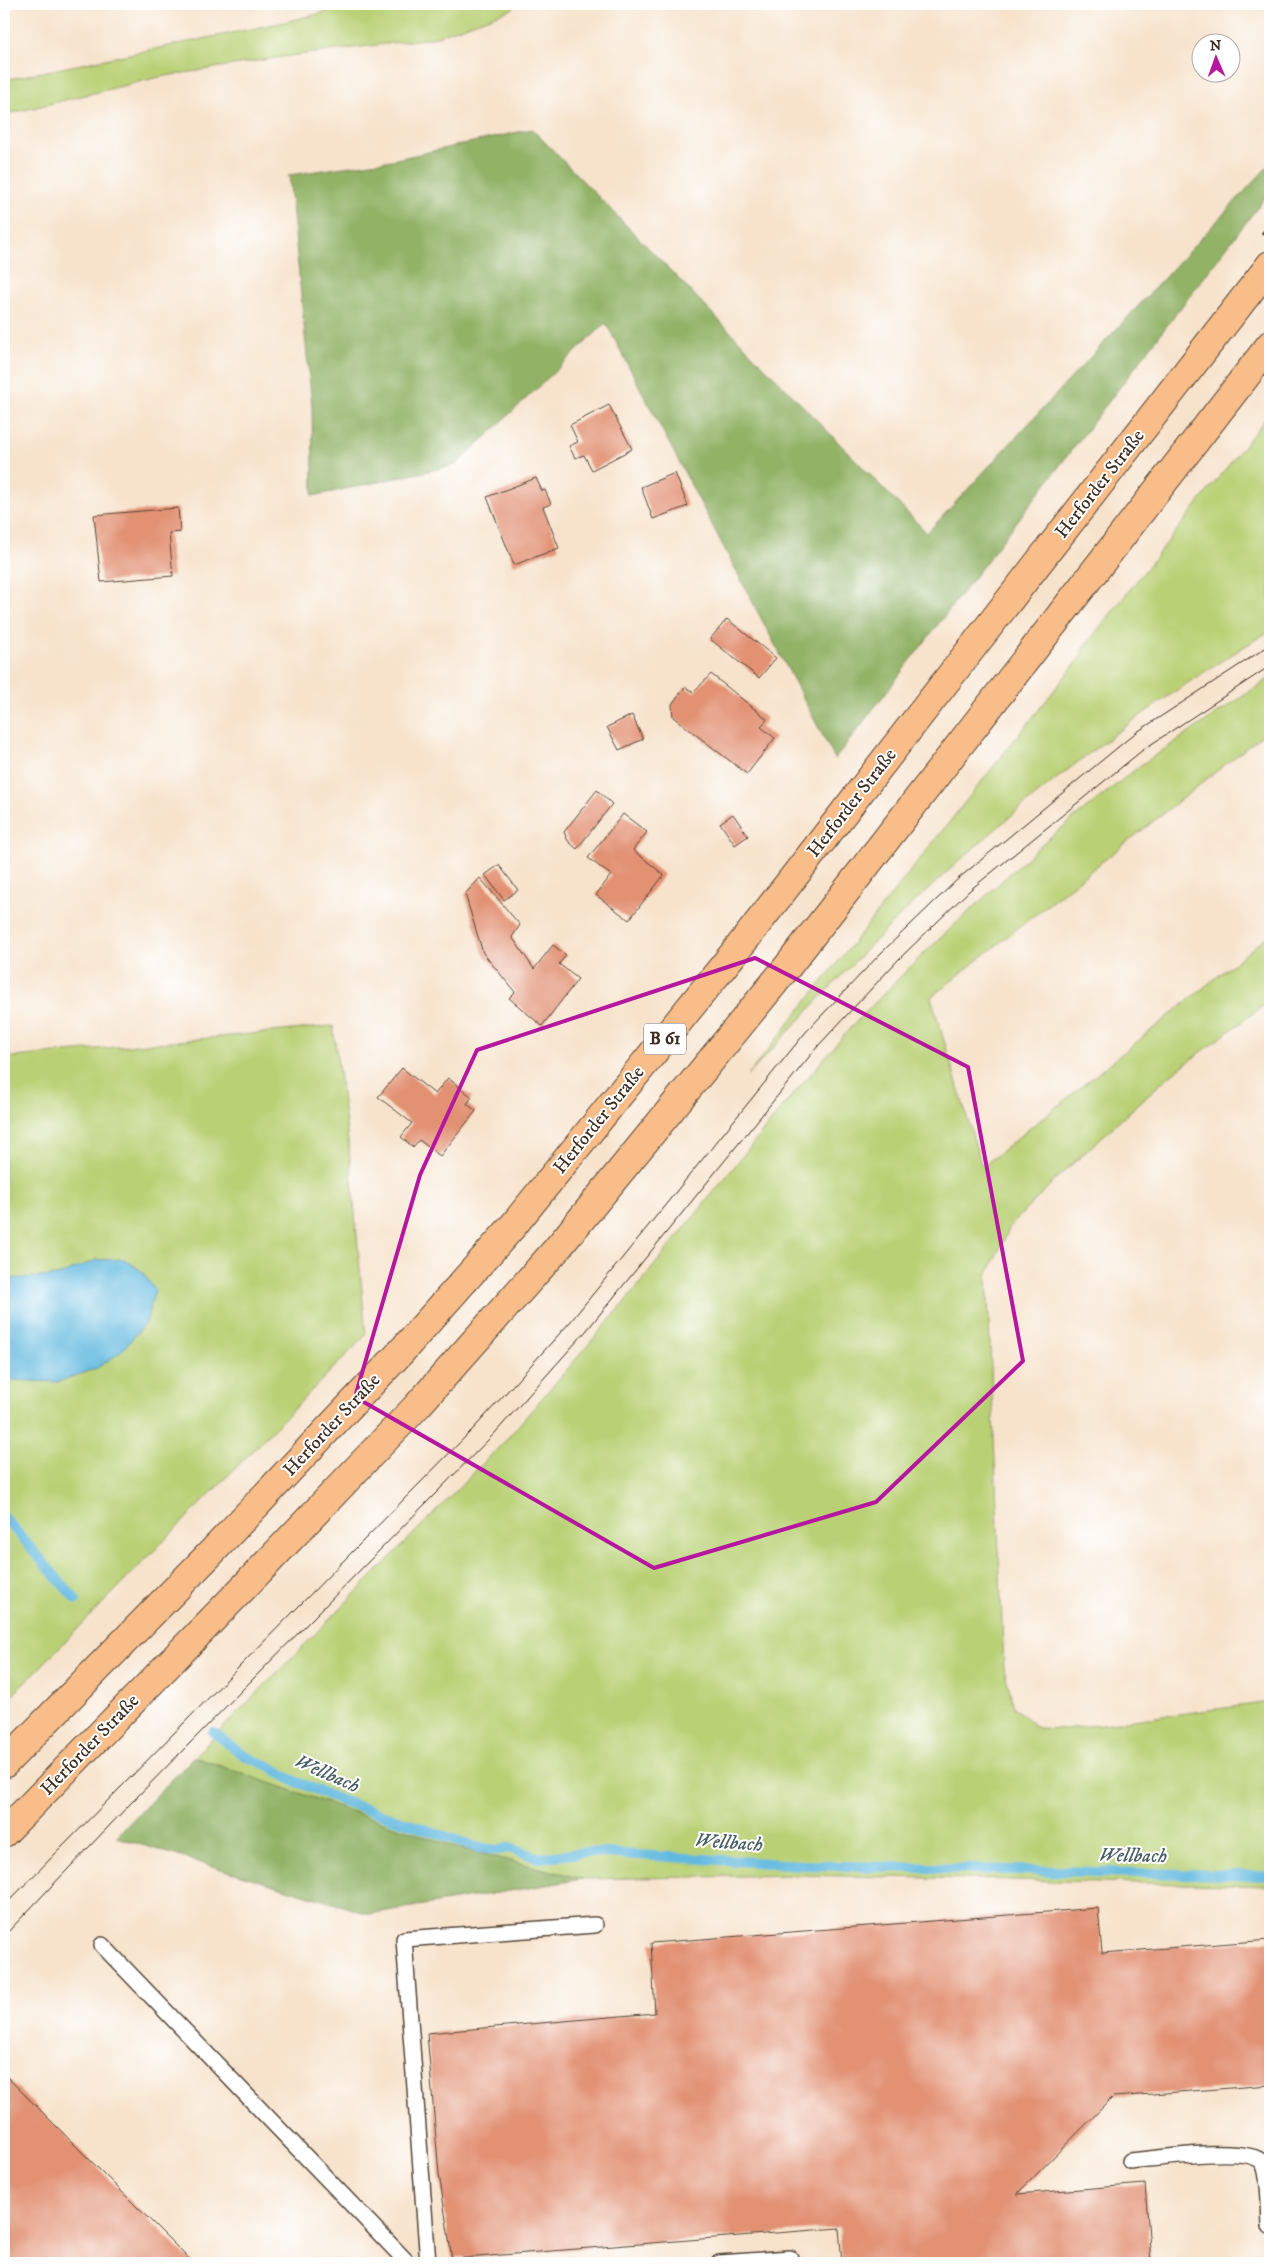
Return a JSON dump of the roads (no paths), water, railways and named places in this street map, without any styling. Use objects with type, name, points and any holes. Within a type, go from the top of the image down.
[{"type":"main road","name":"Herforder Straße","points":[[4,1764],[210,1554],[400,1353],[512,1228],[754,930],[1270,265]]},
{"type":"main road","name":"Herforder Straße","points":[[4,1833],[390,1434],[556,1250],[794,958],[1270,345]]},
{"type":"lane","points":[[428,2263],[404,1939],[595,1925]]},
{"type":"lane","points":[[102,1945],[408,2263]]},
{"type":"lane","points":[[1130,2161],[1234,2152],[1252,2156],[1262,2162],[1266,2174],[1270,2226]]},
{"type":"lane","points":[[719,2263],[790,2258],[791,2263]]},
{"type":"water","points":[[124,1259],[142,1271],[155,1290],[146,1322],[121,1352],[97,1368],[58,1382],[4,1380],[4,1279],[57,1276],[96,1260]]},
{"type":"waterway","name":"Wellbach","points":[[4,1517],[76,1600]]},
{"type":"waterway","name":"Wellbach","points":[[213,1732],[245,1756],[271,1767],[290,1779],[346,1802],[479,1848],[498,1850],[509,1848],[540,1858],[588,1852],[801,1865],[1270,1876]]},
{"type":"tram line","points":[[4,1906],[475,1427],[571,1321],[805,1033],[881,953],[959,878],[1134,734],[1270,645]]},
{"type":"tram line","points":[[4,1936],[131,1803],[494,1434],[587,1330],[818,1046],[898,960],[970,890],[1144,749],[1270,666]]}]
